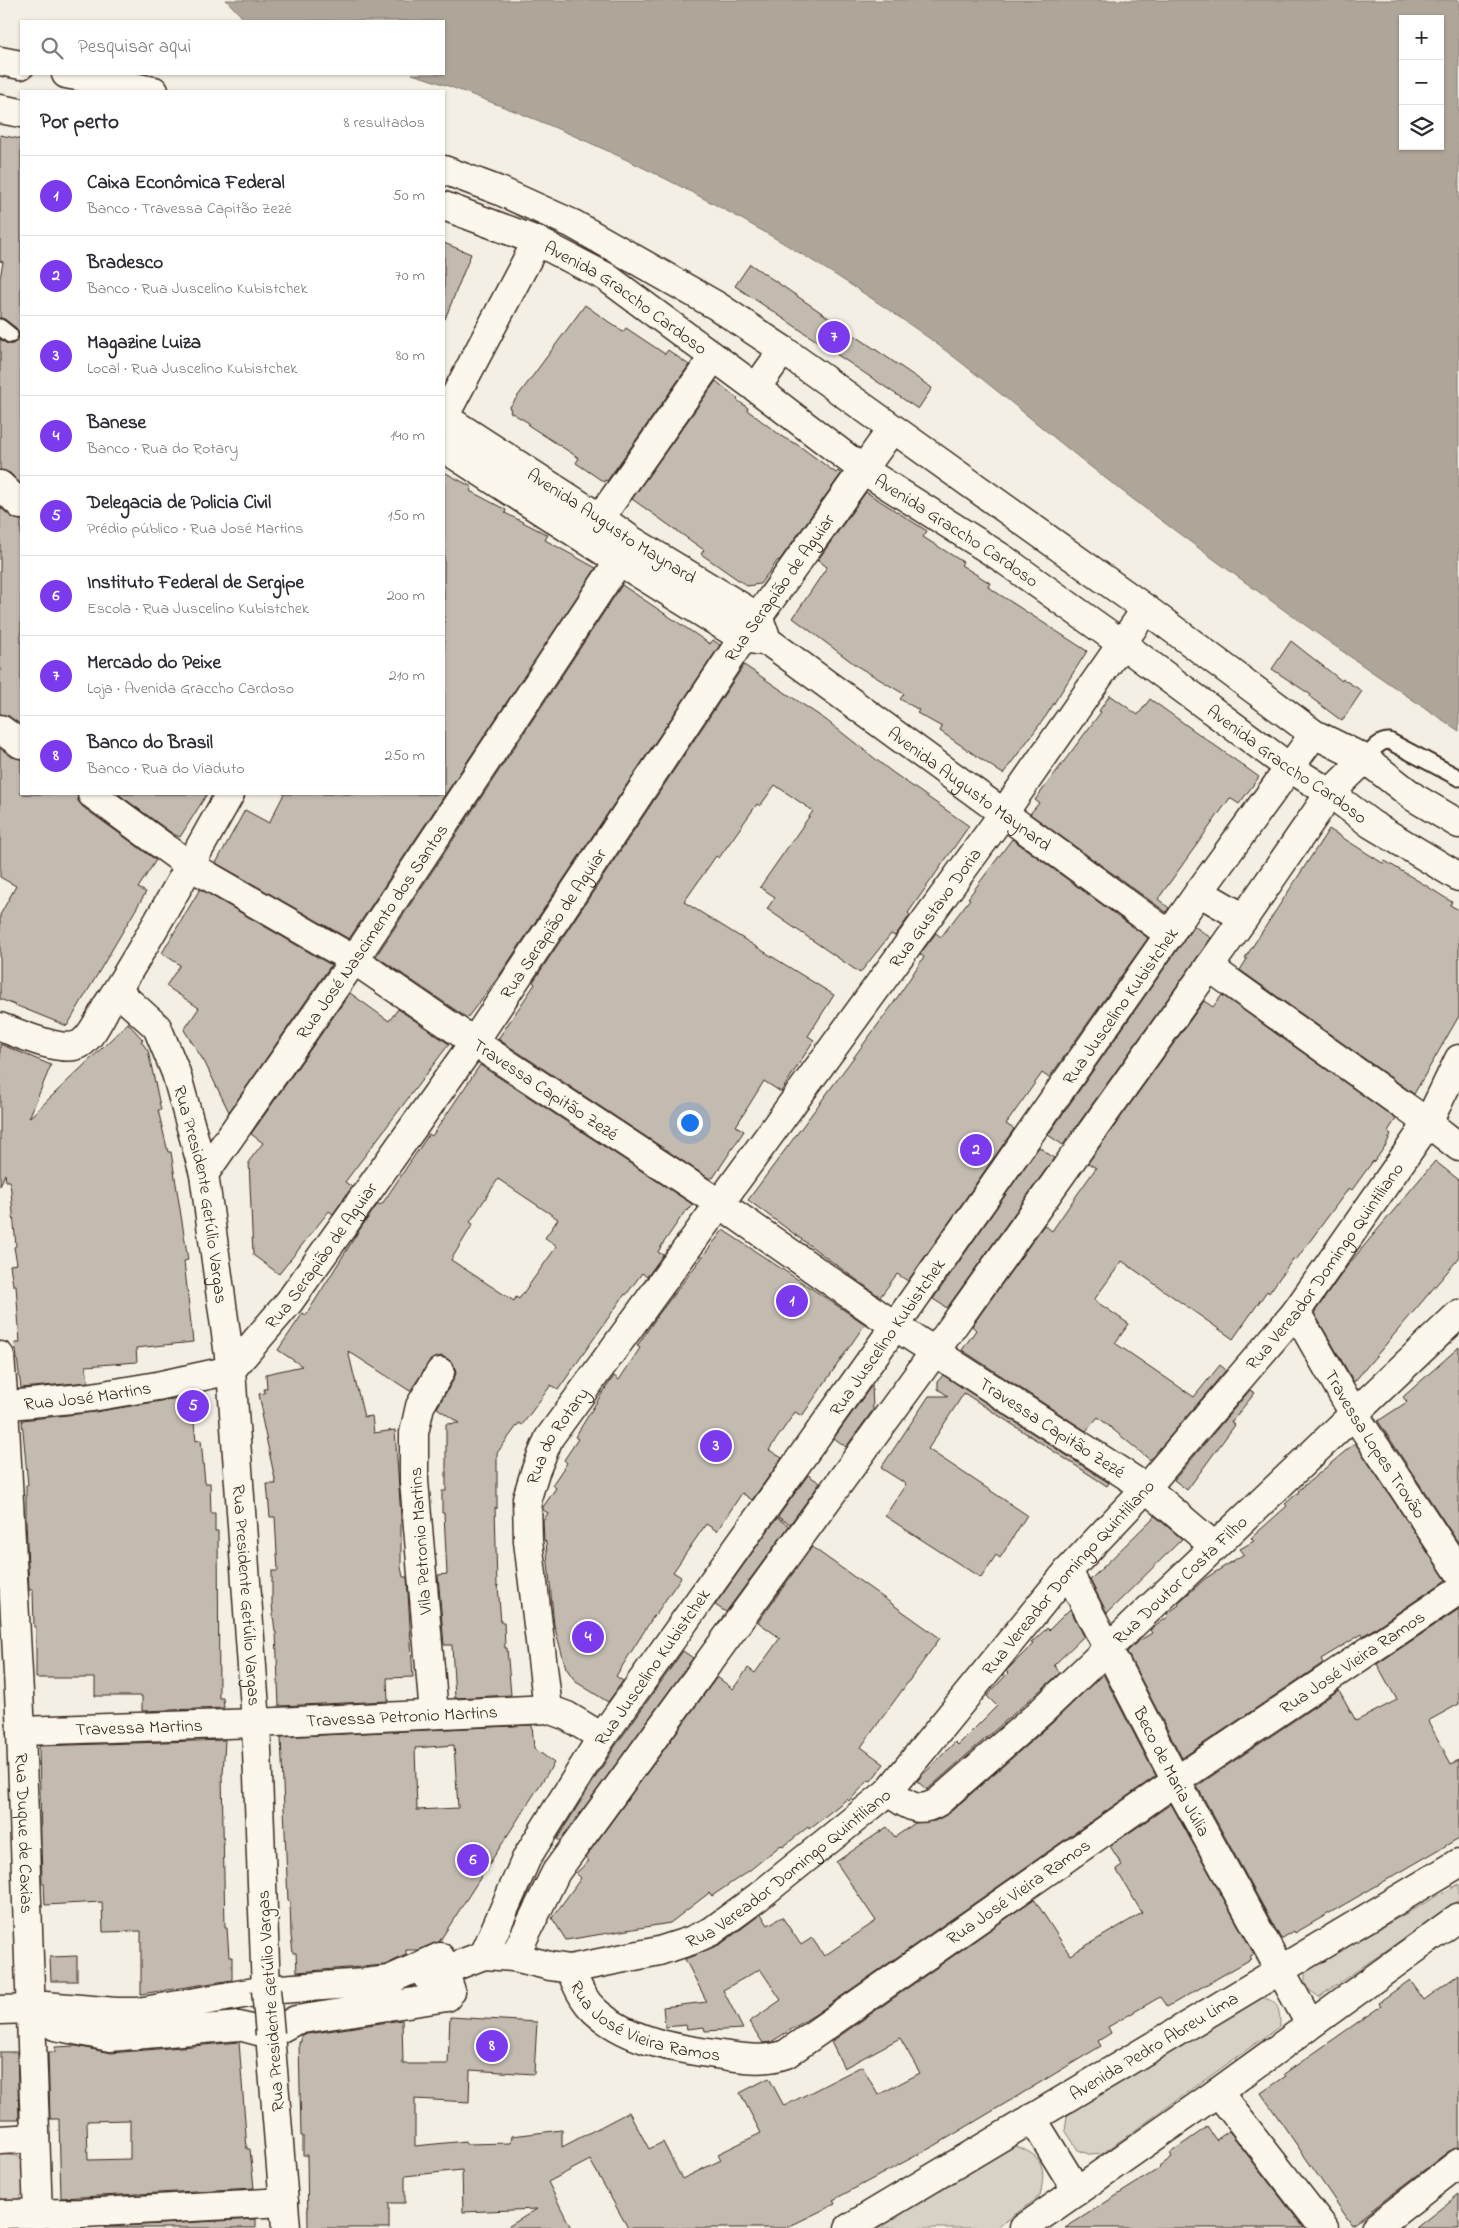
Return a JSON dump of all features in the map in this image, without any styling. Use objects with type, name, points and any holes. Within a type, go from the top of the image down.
[{"type":"street","points":[[0,61],[20,65]]},
{"type":"street","points":[[71,75],[143,90]]},
{"type":"street","points":[[0,109],[20,113]]},
{"type":"street","name":"Avenida Graccho Cardoso","points":[[445,170],[500,191],[573,224],[717,306],[783,350],[1146,609],[1314,734],[1365,759],[1415,798],[1459,824]]},
{"type":"street","name":"Avenida Graccho Cardoso","points":[[445,206],[537,241],[606,277],[862,469],[1002,558],[1290,768],[1330,793],[1371,824],[1459,877]]},
{"type":"street","points":[[445,415],[537,241]]},
{"type":"street","points":[[756,388],[783,350]]},
{"type":"street","points":[[600,518],[713,358]]},
{"type":"street","name":"Avenida Augusto Maynard","points":[[445,418],[631,540],[1003,814],[1170,934]]},
{"type":"street","name":"Rua Serapião de Aguiar","points":[[231,1370],[289,1302],[474,1042],[757,632],[862,469],[892,429]]},
{"type":"street","name":"Avenida Augusto Maynard","points":[[445,449],[619,561],[757,632]]},
{"type":"street","points":[[0,485],[20,505]]},
{"type":"street","name":"Rua José Nascimento dos Santos","points":[[204,1174],[354,960],[619,561]]},
{"type":"street","name":"Rua Gustavo Doria","points":[[720,1204],[1003,814],[1146,609]]},
{"type":"street","points":[[0,729],[20,743]]},
{"type":"street","name":"Rua Juscelino Kubistchek","points":[[484,1954],[527,1858],[602,1737],[896,1326],[1170,934],[1314,734]]},
{"type":"street","points":[[514,1957],[556,1872],[936,1350],[1244,918],[1330,793],[1365,759]]},
{"type":"street","name":"Travessa Capitão Zezé","points":[[93,795],[189,865],[354,960],[474,1042],[720,1204],[896,1326],[936,1350],[1146,1488],[1214,1546]]},
{"type":"street","points":[[0,1027],[58,1046],[71,1047],[81,1044],[117,991],[229,795]]},
{"type":"street","points":[[1200,892],[1244,918]]},
{"type":"street","points":[[1209,967],[1459,1147]]},
{"type":"street","name":"Rua Presidente Getúlio Vargas","points":[[117,991],[157,1027],[176,1073],[204,1174],[231,1370],[256,1723],[262,1999],[270,2034],[285,2215]]},
{"type":"street","name":"Rua Vereador Domingo Quintiliano","points":[[570,1969],[659,1951],[690,1941],[712,1931],[758,1897],[888,1792],[1068,1571],[1146,1488],[1296,1312],[1428,1123],[1459,1059]]},
{"type":"street","name":"Rua do Rotary","points":[[548,1709],[528,1541],[527,1498],[535,1472],[549,1438],[720,1204]]},
{"type":"street","name":"Travessa Lopes Trovão","points":[[1296,1312],[1354,1414],[1459,1572]]},
{"type":"street","name":"Rua Doutor Costa Filho","points":[[888,1792],[916,1808],[926,1808],[938,1802],[1042,1711],[1459,1314]]},
{"type":"street","name":"Rua Duque de Caxias","points":[[0,1356],[21,1731],[38,2215]]},
{"type":"street","name":"Rua José Martins","points":[[2,1406],[92,1397],[157,1386],[231,1370]]},
{"type":"street","name":"Vila Petronio Martins","points":[[434,1714],[414,1481],[414,1434],[420,1406],[440,1372]]},
{"type":"street","name":"Beco de Maria Júlia","points":[[1068,1571],[1176,1781],[1310,2024]]},
{"type":"street","name":"Rua José Vieira Ramos","points":[[570,1969],[582,1996],[596,2012],[624,2031],[683,2050],[749,2058],[776,2058],[786,2054],[823,2030],[1176,1781],[1459,1590]]},
{"type":"street","points":[[548,1709],[566,1716],[602,1737]]},
{"type":"street","name":"Travessa Petronio Martins","points":[[256,1723],[548,1709]]},
{"type":"street","name":"Travessa Martins","points":[[21,1731],[256,1723]]},
{"type":"street","points":[[527,1858],[556,1872]]},
{"type":"street","name":"Avenida Pedro Abreu Lima","points":[[848,2228],[1459,1863]]},
{"type":"street","points":[[1024,2228],[1218,2092],[1459,1917]]},
{"type":"street","points":[[443,1969],[484,1954],[514,1957],[570,1969]]},
{"type":"street","points":[[0,2010],[32,2010],[45,2006],[107,2012],[138,2012],[262,1999],[389,1980],[440,1957],[450,1991],[447,1997],[296,2020],[270,2034],[239,2026],[110,2037],[55,2026],[32,2010]]},
{"type":"street","points":[[1218,2092],[1324,2228]]},
{"type":"street","points":[[1032,2118],[1077,2191]]},
{"type":"street","points":[[0,2140],[35,2138]]},
{"type":"street","points":[[1375,2228],[1459,2163]]},
{"type":"street","points":[[0,2214],[38,2215],[82,2220],[285,2215]]},
{"type":"lane","points":[[1365,759],[1379,745],[1389,741],[1459,778]]},
{"type":"shaded area","points":[[226,0],[1459,0],[1459,731],[1327,641],[1198,548],[1113,484],[929,338],[856,288],[809,258],[713,203],[614,154],[512,110],[415,75],[445,75],[445,20],[245,20]]},
{"type":"shaded area","points":[[1459,1884],[1459,1900],[1319,1997],[1305,1987],[1305,1970]]},
{"type":"shaded area","points":[[1259,1997],[1270,2000],[1277,2006],[1280,2026],[1102,2154],[1091,2155],[1078,2150],[1065,2130],[1068,2110]]},
{"type":"shaded area","points":[[1010,2144],[1029,2152],[1040,2162],[1043,2176],[1042,2185],[1040,2196],[997,2228],[863,2228]]},
{"type":"shaded area","points":[[0,2154],[18,2156],[25,2165],[26,2190],[16,2201],[0,2201]]},
{"type":"building","points":[[0,135],[20,139],[20,483],[10,473],[0,470],[0,339],[8,344],[13,344],[19,336],[16,328],[0,318],[0,278],[3,262],[0,261]]},
{"type":"building","points":[[445,243],[471,254],[445,319]]},
{"type":"building","points":[[750,264],[932,388],[918,409],[735,286]]},
{"type":"building","points":[[585,305],[623,332],[626,328],[665,354],[668,350],[689,365],[607,481],[605,480],[604,482],[576,463],[579,458],[528,425],[529,423],[510,412],[511,409],[509,408]]},
{"type":"building","points":[[716,381],[748,408],[747,410],[784,438],[798,445],[836,473],[838,471],[841,474],[779,561],[760,584],[747,586],[701,554],[704,550],[632,499]]},
{"type":"building","points":[[445,473],[472,487],[470,491],[506,510],[505,513],[548,535],[545,540],[596,568],[445,795]]},
{"type":"building","points":[[866,492],[927,531],[923,537],[963,562],[961,565],[990,583],[988,587],[1087,651],[1046,716],[1003,774],[940,731],[942,727],[917,713],[919,710],[900,699],[904,694],[857,666],[793,618],[827,567],[818,560]]},
{"type":"building","points":[[0,507],[11,517],[20,520],[20,724],[9,716],[0,714]]},
{"type":"building","points":[[622,585],[710,644],[713,640],[720,645],[497,979],[467,1018],[376,956]]},
{"type":"building","points":[[1291,641],[1342,681],[1343,679],[1362,691],[1342,721],[1310,697],[1311,695],[1272,669]]},
{"type":"building","points":[[744,665],[826,720],[892,772],[969,826],[908,913],[910,915],[895,936],[891,934],[860,973],[767,909],[775,897],[760,887],[813,811],[775,785],[760,806],[757,804],[719,858],[716,856],[684,902],[834,995],[808,1036],[814,1040],[781,1092],[764,1081],[736,1126],[744,1131],[713,1178],[711,1177],[710,1179],[498,1039],[535,984],[533,982]]},
{"type":"building","points":[[1110,695],[1138,715],[1150,699],[1259,777],[1239,804],[1230,798],[1158,899],[1169,908],[1166,912],[1030,814],[1039,803],[1035,800],[1101,712],[1099,711]]},
{"type":"building","points":[[0,748],[12,757],[20,759],[20,795],[77,795],[78,801],[83,807],[156,860],[138,888],[146,892],[67,1026],[0,999],[0,915],[16,886],[0,877]]},
{"type":"building","points":[[119,795],[206,795],[180,837],[173,834]]},
{"type":"building","points":[[283,795],[445,795],[349,939],[216,863],[245,810],[269,823]]},
{"type":"building","points":[[1329,829],[1384,864],[1385,861],[1425,885],[1452,902],[1450,905],[1459,910],[1459,1016],[1414,1094],[1240,970],[1247,959],[1245,958]]},
{"type":"building","points":[[1012,839],[1148,938],[1049,1078],[1042,1073],[1006,1124],[1014,1129],[908,1281],[897,1274],[880,1297],[748,1200],[891,1007],[924,957],[920,954],[936,933],[941,937]]},
{"type":"building","points":[[200,889],[331,965],[229,1112],[205,1063],[184,1030],[199,1008],[166,986],[180,965],[162,953]]},
{"type":"building","points":[[1194,926],[1211,938],[1063,1145],[1048,1135]]},
{"type":"building","points":[[350,993],[389,1021],[398,1009],[449,1044],[345,1182],[352,1187],[333,1214],[329,1211],[279,1274],[253,1255],[249,1161],[263,1143],[251,1134]]},
{"type":"building","points":[[1222,995],[1396,1119],[1388,1131],[1391,1134],[1386,1145],[1374,1162],[1352,1190],[1349,1188],[1296,1260],[1293,1259],[1269,1293],[1267,1291],[1233,1339],[1122,1261],[1094,1300],[1129,1324],[1115,1343],[1194,1397],[1220,1365],[1226,1370],[1150,1460],[1098,1417],[1086,1431],[962,1350],[976,1330],[972,1326],[1044,1225],[1052,1231],[1096,1168],[1088,1163],[1204,1001],[1213,1007]]},
{"type":"building","points":[[128,1023],[143,1040],[141,1041],[148,1051],[161,1110],[158,1110],[168,1152],[171,1152],[188,1260],[184,1261],[193,1342],[136,1348],[137,1362],[86,1366],[88,1382],[21,1388],[15,1343],[20,1343],[16,1285],[13,1285],[10,1265],[17,1264],[14,1247],[16,1246],[10,1181],[6,1181],[5,1174],[0,1186],[0,1044],[51,1065],[29,1118]]},
{"type":"building","points":[[480,1065],[692,1204],[662,1245],[658,1252],[663,1255],[647,1277],[642,1273],[625,1294],[558,1390],[551,1385],[522,1425],[519,1423],[497,1453],[497,1509],[495,1507],[497,1587],[498,1585],[501,1622],[504,1622],[511,1695],[455,1698],[452,1645],[444,1645],[438,1575],[447,1574],[444,1513],[442,1513],[442,1491],[446,1491],[446,1424],[459,1423],[437,1408],[454,1379],[456,1373],[454,1365],[448,1359],[441,1356],[432,1359],[410,1391],[348,1351],[364,1417],[372,1416],[374,1433],[395,1430],[401,1517],[401,1567],[403,1577],[407,1577],[413,1677],[387,1678],[388,1701],[279,1706],[276,1632],[272,1605],[272,1571],[278,1571],[275,1517],[270,1517],[267,1484],[276,1484],[261,1414],[263,1414],[259,1394],[265,1393],[264,1389],[267,1389],[266,1374],[302,1366],[278,1350],[303,1313],[306,1315],[377,1205],[382,1204],[429,1134],[432,1136]],"holes":[[[498,1179],[558,1219],[545,1238],[557,1246],[519,1299],[516,1297],[514,1301],[451,1260],[473,1224],[470,1222]]]},
{"type":"building","points":[[1039,1147],[1054,1158],[947,1308],[933,1299]]},
{"type":"building","points":[[1435,1161],[1459,1180],[1459,1258],[1354,1382],[1314,1313],[1348,1265]]},
{"type":"building","points":[[723,1230],[865,1324],[802,1416],[795,1412],[769,1450],[782,1458],[752,1500],[742,1493],[717,1531],[706,1524],[673,1572],[681,1577],[616,1676],[623,1681],[608,1702],[576,1682],[566,1668],[554,1625],[546,1542],[544,1540],[543,1521],[548,1513],[543,1510],[543,1507],[556,1488],[552,1485],[567,1463],[564,1460],[578,1439],[575,1437],[601,1395],[614,1376],[619,1380],[640,1348],[637,1346],[658,1315]]},
{"type":"building","points":[[1459,1347],[1459,1544],[1378,1421],[1407,1402],[1403,1397]]},
{"type":"building","points":[[943,1375],[1109,1483],[1107,1486],[964,1393],[928,1449],[1027,1515],[1000,1558],[996,1555],[981,1578],[885,1516],[906,1484],[881,1468],[929,1396],[948,1396],[938,1389],[938,1381]]},
{"type":"building","points":[[872,1385],[873,1410],[846,1447],[834,1438]]},
{"type":"building","points":[[1250,1390],[1255,1393],[1231,1422],[1235,1425],[1187,1490],[1174,1480]]},
{"type":"building","points":[[191,1396],[196,1441],[201,1440],[205,1483],[210,1483],[211,1513],[215,1513],[215,1531],[218,1531],[219,1698],[223,1698],[224,1708],[142,1711],[142,1696],[95,1696],[95,1678],[36,1678],[36,1627],[34,1627],[33,1590],[29,1590],[26,1519],[26,1485],[28,1485],[22,1420],[95,1412]]},
{"type":"building","points":[[1355,1443],[1446,1580],[1363,1636],[1362,1634],[1321,1659],[1323,1663],[1182,1758],[1127,1652],[1137,1642],[1152,1633],[1150,1630],[1169,1616],[1167,1614],[1179,1605],[1178,1603],[1206,1578],[1244,1554],[1240,1549],[1254,1541],[1251,1538],[1287,1506],[1285,1504],[1298,1491]]},
{"type":"building","points":[[808,1475],[820,1483],[790,1524],[778,1517]]},
{"type":"building","points":[[1155,1516],[1182,1539],[1107,1613],[1090,1580]]},
{"type":"building","points":[[777,1518],[789,1526],[726,1612],[715,1605]]},
{"type":"building","points":[[812,1547],[940,1638],[861,1747],[884,1764],[871,1781],[869,1780],[849,1801],[847,1799],[809,1829],[808,1827],[783,1847],[781,1845],[750,1870],[712,1896],[709,1893],[670,1923],[566,1940],[552,1918],[581,1878],[576,1873],[589,1861],[585,1858],[717,1677],[733,1689],[748,1668],[755,1673],[780,1638],[758,1622]]},
{"type":"building","points":[[1070,1609],[1084,1636],[1054,1665],[1060,1673],[927,1790],[917,1781],[955,1742],[958,1745],[997,1706],[987,1696],[1008,1673],[1006,1671],[1033,1644],[1031,1643],[1047,1628],[1049,1630]]},
{"type":"building","points":[[1459,1609],[1459,1704],[1428,1721],[1451,1764],[1459,1760],[1459,1838],[1295,1933],[1294,1931],[1281,1939],[1197,1786],[1339,1690],[1356,1721],[1397,1700],[1377,1664]]},
{"type":"building","points":[[683,1651],[693,1658],[560,1841],[557,1839],[614,1748]]},
{"type":"building","points":[[1103,1674],[1156,1776],[816,2014],[771,2042],[763,2043],[749,2022],[781,2000],[760,1969],[723,1990],[743,2029],[705,2031],[704,2027],[687,2029],[686,2025],[665,2027],[663,2007],[707,2002],[685,1959],[721,1944],[761,1914],[768,1925],[782,1917],[801,1945],[812,1938],[824,1956],[876,1921],[836,1862],[887,1827],[895,1837],[915,1823],[935,1821],[948,1814],[1052,1723]]},
{"type":"building","points":[[532,1725],[534,1748],[554,1763],[439,1942],[417,1950],[406,1950],[406,1955],[385,1965],[297,1972],[296,1953],[293,1953],[291,1936],[290,1901],[288,1901],[281,1737]],"holes":[[[454,1745],[458,1808],[417,1810],[415,1748]]]},
{"type":"building","points":[[225,1740],[222,1774],[225,1928],[227,1928],[229,1957],[232,1957],[232,1980],[141,1994],[141,1931],[103,1932],[102,1902],[45,1905],[44,1883],[42,1883],[39,1746]]},
{"type":"building","points":[[1171,1804],[1254,1954],[1249,1957],[1251,1959],[1167,2007],[1160,1997],[1108,2027],[1111,2033],[1098,2041],[1101,2046],[936,2145],[833,2200],[835,2204],[786,2228],[628,2228],[590,2160],[548,2182],[571,2228],[506,2228],[537,2209],[463,2212],[462,2170],[405,2176],[405,2203],[389,2203],[389,2228],[308,2228],[307,2155],[303,2155],[303,2136],[301,2136],[299,2042],[301,2042],[301,2035],[402,2020],[403,2064],[448,2064],[450,2017],[537,2022],[534,2074],[470,2070],[469,2102],[415,2099],[415,2146],[466,2141],[466,2144],[511,2143],[512,2136],[562,2130],[562,2147],[629,2112],[649,2149],[663,2142],[682,2179],[721,2160],[718,2154],[761,2133],[740,2093],[769,2078],[784,2106],[862,2066],[878,2095],[920,2073],[900,2038],[844,2068],[831,2042],[1034,1899],[1070,1955],[1142,1913],[1116,1869],[1122,1865],[1110,1846]]},
{"type":"building","points":[[77,1956],[77,1981],[51,1981],[50,1957]]},
{"type":"building","points":[[1459,1974],[1459,2148],[1449,2151],[1352,2225],[1261,2093],[1286,2076],[1284,2074],[1381,2006],[1379,2002],[1410,1980],[1424,2000]]},
{"type":"building","points":[[239,2042],[247,2149],[250,2149],[254,2188],[61,2198],[59,2119],[50,2119],[48,2052],[55,2052],[55,2047],[76,2046],[111,2053]],"holes":[[[130,2120],[130,2159],[88,2160],[87,2121]]]},
{"type":"building","points":[[0,2052],[17,2052],[19,2119],[0,2119]]},
{"type":"building","points":[[1207,2127],[1216,2140],[1229,2131],[1304,2228],[1065,2228],[1160,2168],[1172,2157],[1170,2153]]},
{"type":"building","points":[[1459,2194],[1459,2228],[1416,2228]]},
{"type":"building","points":[[256,2219],[256,2228],[104,2228],[104,2227]]},
{"type":"place","name":"Mercado do Peixe","points":[[834,337]]},
{"type":"place","name":"Bradesco","points":[[976,1150]]},
{"type":"place","name":"Caixa Econômica Federal","points":[[792,1301]]},
{"type":"place","name":"Delegacia de Policia Civil","points":[[193,1406]]},
{"type":"place","name":"Magazine Luiza","points":[[716,1446]]},
{"type":"place","name":"Banese","points":[[588,1637]]},
{"type":"place","name":"Instituto Federal de Sergipe","points":[[473,1860]]},
{"type":"place","name":"Banco do Brasil","points":[[492,2046]]}]
